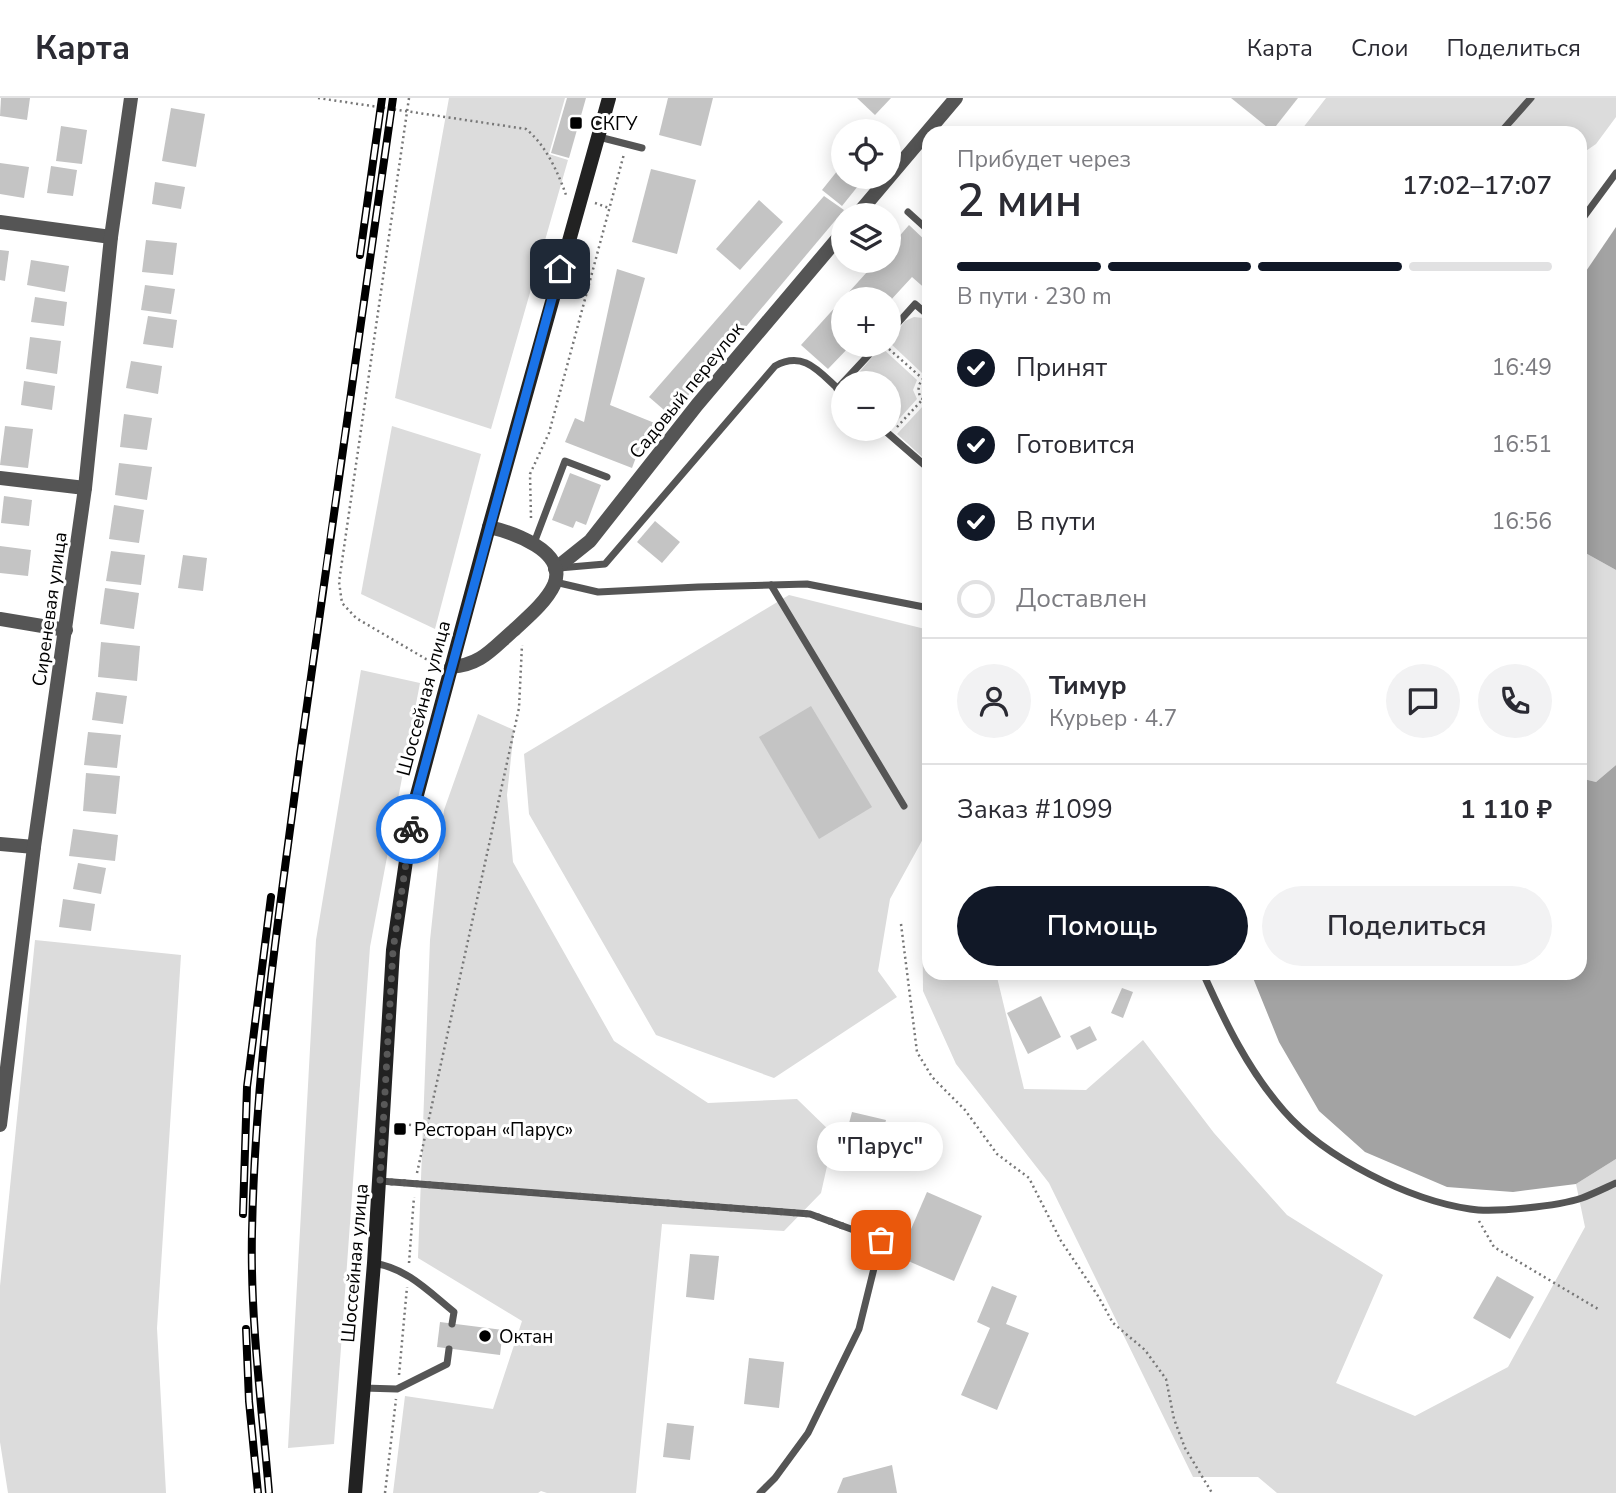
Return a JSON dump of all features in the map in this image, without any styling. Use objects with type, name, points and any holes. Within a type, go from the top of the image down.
[{"type":"main road","name":"Шоссейная улица","points":[[355,1493],[380,1181],[393,950],[414,806],[609,98]]},
{"type":"street","name":"Сиреневая улица","points":[[0,1125],[34,847],[85,488],[111,237],[131,98]]},
{"type":"street","points":[[932,126],[956,98]]},
{"type":"street","points":[[867,203],[922,138]]},
{"type":"street","points":[[0,222],[111,237]]},
{"type":"street","name":"Садовый переулок","points":[[451,667],[468,666],[485,656],[545,598],[555,575],[590,541],[697,405],[831,246]]},
{"type":"street","points":[[0,478],[85,488]]},
{"type":"street","points":[[489,527],[536,538],[548,555],[555,575]]},
{"type":"street","points":[[0,619],[66,630]]},
{"type":"street","points":[[0,844],[34,847]]},
{"type":"lane","points":[[1506,126],[1531,98]]},
{"type":"lane","points":[[598,137],[642,148]]},
{"type":"lane","points":[[1587,212],[1616,173]]},
{"type":"lane","points":[[908,212],[922,225]]},
{"type":"lane","points":[[901,319],[915,304],[922,310]]},
{"type":"lane","points":[[857,371],[868,357]]},
{"type":"lane","points":[[555,575],[605,564],[775,366],[786,360],[803,361],[831,384]]},
{"type":"lane","points":[[897,441],[922,463]]},
{"type":"lane","points":[[536,538],[565,461],[607,477]]},
{"type":"lane","points":[[555,575],[598,593],[807,584],[922,607]]},
{"type":"lane","points":[[771,585],[904,806]]},
{"type":"lane","points":[[1206,980],[1224,1020],[1250,1065],[1285,1112],[1330,1152],[1373,1176],[1426,1199],[1472,1210],[1533,1207],[1580,1199],[1616,1183]]},
{"type":"lane","points":[[380,1181],[810,1214],[881,1240],[859,1329],[808,1433],[775,1478],[760,1493]]},
{"type":"lane","points":[[374,1263],[392,1266],[408,1274],[454,1312],[452,1324]]},
{"type":"lane","points":[[362,1388],[397,1389],[447,1364],[449,1349]]},
{"type":"path","points":[[318,98],[526,129],[537,137],[542,150],[555,164],[566,195]]},
{"type":"path","points":[[410,98],[339,582],[342,603],[356,618],[426,659],[451,667]]},
{"type":"path","points":[[536,538],[530,514],[530,474],[549,433],[627,144]]},
{"type":"path","points":[[591,202],[609,208]]},
{"type":"path","points":[[898,357],[922,378]]},
{"type":"path","points":[[922,381],[918,389],[922,397]]},
{"type":"path","points":[[901,423],[922,400]]},
{"type":"path","points":[[385,1493],[415,1183],[519,708],[523,621]]},
{"type":"path","points":[[901,924],[917,1052],[932,1077],[965,1110],[997,1154],[1029,1178],[1061,1241],[1098,1296],[1113,1324],[1145,1350],[1166,1379],[1174,1419],[1185,1448],[1212,1493]]},
{"type":"path","points":[[402,1136],[405,1124],[427,1128]]},
{"type":"path","points":[[1472,1210],[1494,1247],[1598,1309]]},
{"type":"shaded area","points":[[449,98],[565,98],[549,154],[568,160],[491,429],[395,398]]},
{"type":"shaded area","points":[[1326,98],[1616,98],[1616,117],[1596,144],[1587,150],[1587,126],[1304,126]]},
{"type":"shaded area","points":[[1616,227],[1616,570],[1587,554],[1587,270]]},
{"type":"shaded area","points":[[914,317],[922,318],[922,373],[901,353],[901,326]]},
{"type":"shaded area","points":[[872,357],[892,357],[917,380],[913,390],[917,399],[901,417],[901,371],[860,371]]},
{"type":"shaded area","points":[[922,407],[922,457],[901,438],[901,430]]},
{"type":"shaded area","points":[[392,426],[481,454],[435,629],[361,594]]},
{"type":"shaded area","points":[[1587,554],[1616,570],[1616,765],[1596,782],[1587,780]]},
{"type":"shaded area","points":[[789,595],[922,628],[922,841],[890,899],[878,971],[897,997],[774,1078],[656,1035],[529,814],[524,754]]},
{"type":"shaded area","points":[[361,670],[420,683],[370,947],[334,1444],[288,1448],[316,940]]},
{"type":"shaded area","points":[[478,714],[514,730],[507,795],[513,862],[614,1041],[708,1103],[797,1099],[834,1135],[821,1193],[784,1231],[662,1224],[636,1493],[393,1493],[405,1396],[493,1409],[522,1321],[418,1258],[430,940],[444,810]]},
{"type":"shaded area","points":[[1616,765],[1616,1159],[1576,1184],[1513,1192],[1447,1187],[1365,1152],[1319,1111],[1279,1042],[1254,980],[1587,980],[1587,780],[1596,782]]},
{"type":"shaded area","points":[[35,940],[181,955],[157,1328],[166,1493],[8,1493],[0,1442],[0,1286]]},
{"type":"shaded area","points":[[923,980],[998,980],[1024,1089],[1086,1090],[1143,1040],[1214,1133],[1287,1215],[1383,1275],[1336,1383],[1415,1416],[1508,1367],[1585,1227],[1576,1184],[1616,1159],[1616,1493],[1277,1493],[1258,1477],[1193,1477],[1049,1183],[956,1064],[923,991]]},
{"type":"building","points":[[1,98],[30,98],[27,120],[0,116]]},
{"type":"building","points":[[567,98],[586,98],[569,158],[551,153]]},
{"type":"building","points":[[668,98],[713,98],[701,146],[659,135]]},
{"type":"building","points":[[857,98],[891,98],[875,115]]},
{"type":"building","points":[[1231,98],[1298,98],[1276,126],[1266,126]]},
{"type":"building","points":[[171,108],[205,114],[196,167],[162,161]]},
{"type":"building","points":[[61,126],[87,130],[82,164],[56,161]]},
{"type":"building","points":[[0,163],[29,167],[24,198],[0,194]]},
{"type":"building","points":[[51,166],[77,170],[73,196],[47,193]]},
{"type":"building","points":[[651,169],[696,180],[677,254],[632,242]]},
{"type":"building","points":[[831,179],[831,189],[856,189],[844,203],[838,203],[822,190]]},
{"type":"building","points":[[155,182],[185,187],[181,209],[152,204]]},
{"type":"building","points":[[824,196],[834,203],[831,203],[831,225],[671,416],[649,397]]},
{"type":"building","points":[[759,200],[783,222],[740,270],[716,249]]},
{"type":"building","points":[[909,225],[922,237],[922,286],[912,277],[901,289],[853,287],[866,273],[901,273],[901,234]]},
{"type":"building","points":[[146,240],[177,243],[173,275],[142,272]]},
{"type":"building","points":[[0,250],[9,251],[5,281],[0,280]]},
{"type":"building","points":[[31,260],[69,266],[65,292],[27,285]]},
{"type":"building","points":[[617,269],[645,278],[610,405],[662,426],[645,446],[641,444],[632,468],[565,442],[575,418],[584,422]]},
{"type":"building","points":[[145,285],[175,289],[171,314],[141,310]]},
{"type":"building","points":[[35,297],[67,302],[64,326],[31,322]]},
{"type":"building","points":[[831,312],[831,357],[840,357],[828,369],[801,345]]},
{"type":"building","points":[[148,316],[177,320],[173,348],[143,344]]},
{"type":"building","points":[[30,337],[61,341],[57,374],[26,369]]},
{"type":"building","points":[[131,361],[162,366],[158,394],[126,388]]},
{"type":"building","points":[[24,381],[55,386],[52,410],[21,405]]},
{"type":"building","points":[[124,414],[152,418],[147,450],[120,447]]},
{"type":"building","points":[[5,426],[33,429],[28,468],[0,465]]},
{"type":"building","points":[[119,463],[152,467],[147,500],[115,495]]},
{"type":"building","points":[[570,473],[601,485],[586,525],[576,521],[573,528],[552,520]]},
{"type":"building","points":[[4,496],[32,500],[29,526],[1,523]]},
{"type":"building","points":[[114,505],[144,510],[139,543],[109,539]]},
{"type":"building","points":[[655,521],[680,542],[662,563],[637,542]]},
{"type":"building","points":[[0,546],[31,550],[28,576],[0,573]]},
{"type":"building","points":[[111,551],[145,555],[141,585],[106,581]]},
{"type":"building","points":[[183,555],[207,558],[203,591],[178,588]]},
{"type":"building","points":[[105,588],[139,593],[134,629],[100,624]]},
{"type":"building","points":[[101,642],[140,646],[137,681],[98,677]]},
{"type":"building","points":[[96,692],[127,696],[123,724],[92,720]]},
{"type":"building","points":[[811,706],[872,807],[819,839],[759,737]]},
{"type":"building","points":[[88,732],[121,735],[117,768],[84,765]]},
{"type":"building","points":[[86,773],[120,776],[116,814],[83,811]]},
{"type":"building","points":[[73,829],[118,835],[115,861],[69,856]]},
{"type":"building","points":[[78,863],[106,868],[101,894],[73,889]]},
{"type":"building","points":[[63,899],[95,904],[91,931],[59,927]]},
{"type":"building","points":[[1122,988],[1133,992],[1123,1018],[1111,1013]]},
{"type":"building","points":[[1041,996],[1061,1037],[1028,1054],[1007,1013]]},
{"type":"building","points":[[1090,1026],[1097,1040],[1077,1050],[1070,1036]]},
{"type":"building","points":[[852,1112],[886,1120],[881,1139],[847,1131]]},
{"type":"building","points":[[927,1192],[982,1216],[954,1281],[899,1257]]},
{"type":"building","points":[[690,1254],[719,1256],[714,1300],[686,1297]]},
{"type":"building","points":[[1497,1276],[1534,1297],[1510,1339],[1473,1318]]},
{"type":"building","points":[[992,1286],[1017,1296],[1006,1324],[1029,1333],[997,1410],[961,1395],[990,1328],[977,1322]]},
{"type":"building","points":[[440,1322],[503,1330],[500,1355],[437,1347]]},
{"type":"building","points":[[749,1358],[784,1362],[779,1408],[744,1404]]},
{"type":"building","points":[[667,1423],[694,1426],[690,1460],[663,1457]]},
{"type":"building","points":[[892,1465],[897,1493],[837,1493],[843,1478]]},
{"type":"railway","points":[[360,255],[382,98]]},
{"type":"railway","points":[[269,1493],[252,1265],[254,1172],[263,1053],[300,755],[393,98]]},
{"type":"railway","points":[[243,1214],[247,1087],[271,897]]},
{"type":"railway","points":[[246,1329],[249,1401],[258,1493]]},
{"type":"way so far","points":[[411,829],[393,950],[380,1181],[810,1214],[881,1240]]},
{"type":"place","name":"СКГУ","points":[[576,123]]},
{"type":"place","name":"Ресторан «Парус»","points":[[400,1129]]},
{"type":"place","name":"\"Парус\"","points":[[881,1240]]},
{"type":"place","name":"Октан","points":[[485,1336]]},
{"type":"route","points":[[411,829],[414,806],[560,269]]}]
